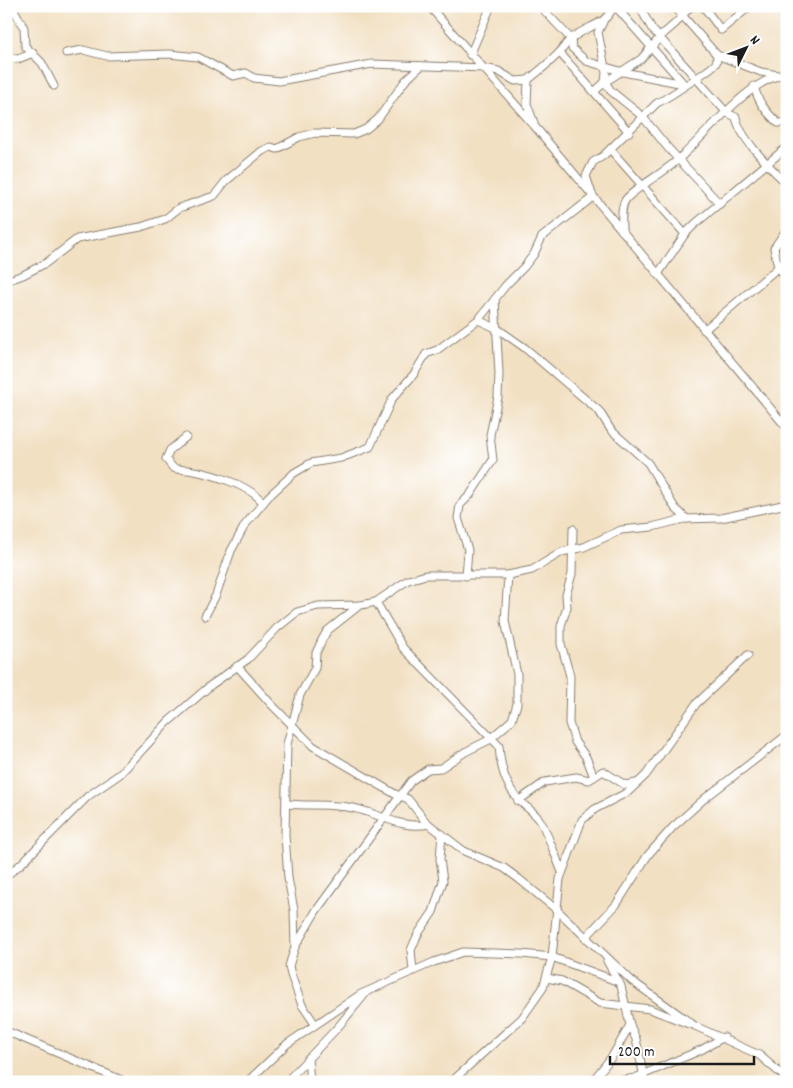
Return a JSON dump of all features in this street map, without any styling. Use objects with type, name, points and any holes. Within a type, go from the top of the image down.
[{"type":"street","points":[[12,6],[24,28],[25,46],[42,63],[54,86]]},
{"type":"street","points":[[429,6],[470,55],[484,68],[537,129],[787,428]]},
{"type":"street","points":[[470,55],[491,6]]},
{"type":"street","points":[[540,6],[571,38],[572,48],[586,61],[594,65],[603,65],[623,72],[684,84]]},
{"type":"street","points":[[684,84],[652,46],[614,6],[598,32],[606,73],[605,82],[611,91],[642,116],[720,204]]},
{"type":"street","points":[[639,6],[660,37],[727,112],[736,117],[738,126],[768,164],[787,184]]},
{"type":"street","points":[[674,6],[717,55],[761,72],[784,75]]},
{"type":"street","points":[[594,92],[605,82],[623,72],[640,59],[693,6]]},
{"type":"street","points":[[702,6],[721,30],[750,6]]},
{"type":"street","points":[[66,53],[82,50],[107,56],[169,54],[198,58],[233,76],[246,74],[254,78],[279,81],[372,64],[484,68],[498,71],[515,81],[528,80],[560,53],[571,38],[590,26],[603,22]]},
{"type":"street","points":[[6,58],[18,59],[33,53]]},
{"type":"street","points":[[560,53],[629,132]]},
{"type":"street","points":[[593,197],[586,176],[593,162],[629,132],[642,116],[657,103],[665,100],[684,84],[697,78],[716,64],[717,55]]},
{"type":"street","points":[[6,281],[23,275],[46,262],[77,239],[141,227],[165,218],[179,208],[214,196],[226,182],[262,151],[271,147],[277,148],[298,137],[315,133],[354,134],[366,128],[378,119],[405,81],[421,66]]},
{"type":"street","points":[[622,231],[624,203],[628,197],[679,158],[754,86],[784,75]]},
{"type":"street","points":[[528,80],[527,104],[537,129]]},
{"type":"street","points":[[754,86],[757,98],[766,111],[778,123],[787,124]]},
{"type":"street","points":[[658,274],[685,234],[787,147]]},
{"type":"street","points":[[610,149],[644,186],[658,206],[685,234]]},
{"type":"street","points":[[206,616],[221,584],[231,551],[245,525],[263,499],[302,467],[323,460],[341,458],[370,447],[392,399],[414,374],[426,354],[437,350],[478,320],[534,254],[542,237],[593,197]]},
{"type":"street","points":[[787,229],[774,248],[778,267],[787,278]]},
{"type":"street","points":[[704,330],[787,260]]},
{"type":"street","points":[[466,576],[467,541],[458,518],[460,505],[473,492],[494,460],[490,435],[498,397],[496,299]]},
{"type":"street","points":[[478,320],[498,329],[525,348],[599,411],[611,430],[648,463],[675,508],[687,519]]},
{"type":"street","points":[[186,437],[170,450],[166,459],[173,468],[212,476],[245,488],[263,499]]},
{"type":"street","points":[[6,876],[21,864],[88,796],[120,774],[168,722],[256,652],[277,628],[297,612],[318,606],[361,605],[376,602],[414,578],[433,575],[508,575],[532,570],[559,554],[584,547],[621,530],[652,527],[687,519],[721,518],[787,504]]},
{"type":"street","points":[[573,528],[572,574],[566,595],[567,607],[561,626],[561,644],[570,676],[568,724],[576,742],[586,757],[594,777]]},
{"type":"street","points":[[315,1024],[302,1005],[289,966],[295,947],[316,911],[411,781],[427,770],[439,769],[491,739],[512,720],[517,704],[516,667],[505,621],[508,575]]},
{"type":"street","points":[[376,602],[403,648],[499,746],[500,764],[506,779],[518,801],[533,811],[540,822],[562,872]]},
{"type":"street","points":[[295,947],[294,910],[288,878],[286,756],[300,695],[315,668],[316,653],[322,640],[327,631],[361,605]]},
{"type":"street","points":[[451,1082],[522,1018],[537,999],[552,957],[562,872],[568,852],[584,816],[628,792],[653,767],[696,704],[748,655]]},
{"type":"street","points":[[237,666],[306,740],[320,750],[408,799],[428,824],[467,853],[504,868],[557,910],[632,980],[695,1026]]},
{"type":"street","points":[[585,938],[616,905],[648,855],[673,827],[704,799],[787,735]]},
{"type":"street","points":[[518,801],[544,782],[576,777],[589,780],[603,771],[625,785],[638,782]]},
{"type":"street","points":[[288,804],[344,806],[400,823],[428,824]]},
{"type":"street","points":[[413,970],[411,950],[418,934],[433,912],[443,881],[440,859],[442,834]]},
{"type":"street","points":[[247,1082],[287,1044],[369,990],[413,970],[463,952],[552,957],[619,982]]},
{"type":"street","points":[[604,954],[619,982],[630,1025],[636,1039],[645,1082]]},
{"type":"street","points":[[546,978],[562,981],[600,1003],[650,1010],[724,1038],[759,1055],[787,1079]]},
{"type":"street","points":[[286,1082],[338,1027],[369,990]]},
{"type":"street","points":[[592,1082],[613,1055],[630,1025]]},
{"type":"street","points":[[6,1031],[126,1082]]},
{"type":"street","points":[[614,1082],[635,1078],[701,1050],[724,1038]]},
{"type":"street","points":[[308,1058],[310,1082]]}]
